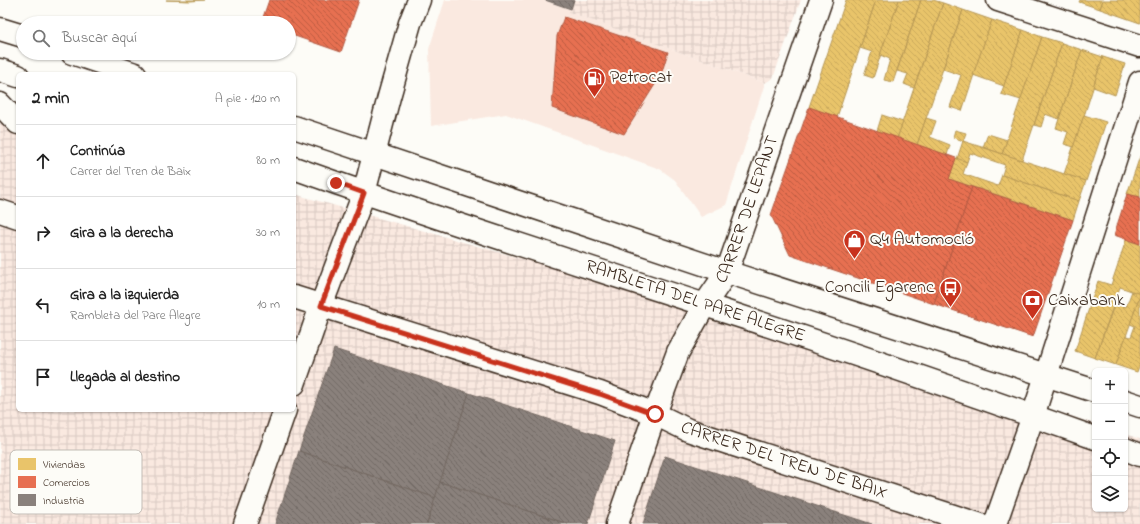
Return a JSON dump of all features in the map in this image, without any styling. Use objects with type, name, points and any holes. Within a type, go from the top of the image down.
[{"type":"street","points":[[296,378],[321,306],[364,193],[410,23],[419,0]]},
{"type":"street","name":"CARRER DE LEPANT","points":[[617,524],[678,352],[705,304],[727,272],[821,0]]},
{"type":"street","points":[[998,0],[1140,46]]},
{"type":"street","points":[[0,29],[16,34]]},
{"type":"street","points":[[93,60],[129,72]]},
{"type":"street","points":[[0,70],[16,75]]},
{"type":"street","points":[[995,524],[1033,416],[1140,82]]},
{"type":"street","points":[[0,104],[16,121]]},
{"type":"street","points":[[296,128],[727,272],[1092,390]]},
{"type":"street","name":"RAMBLETA DEL PARE ALEGRE","points":[[296,169],[364,193],[705,304],[1092,437]]},
{"type":"street","points":[[0,211],[16,216]]},
{"type":"street","name":"CARRER DEL TREN DE BAIX","points":[[296,298],[600,394],[655,414],[688,430],[978,524]]},
{"type":"street","points":[[1128,402],[1140,406]]},
{"type":"street","points":[[245,524],[284,412]]},
{"type":"street","points":[[1128,450],[1140,455]]},
{"type":"shaded area","name":"Petrocat","points":[[445,0],[544,0],[571,9],[570,12],[765,83],[726,205],[701,217],[675,180],[660,169],[506,114],[431,126],[429,49]]},
{"type":"shaded area","points":[[574,0],[801,0],[773,78],[765,83],[569,12]]},
{"type":"shaded area","points":[[0,110],[16,115],[16,412],[296,412],[296,195],[1027,402],[1092,423],[1092,512],[1128,512],[1128,435],[1140,439],[1140,524],[0,524]]},
{"type":"building: Viviendas","points":[[166,0],[204,0],[190,1]]},
{"type":"building: Viviendas","points":[[846,0],[876,0],[837,117],[809,107]]},
{"type":"building: Viviendas","points":[[876,0],[899,0],[873,78],[864,75],[872,52],[860,48]]},
{"type":"building: Viviendas","points":[[899,0],[921,0],[893,82],[884,80],[890,59],[880,55]]},
{"type":"building: Viviendas","points":[[921,0],[933,0],[943,3],[914,88],[904,84],[908,74],[897,71]]},
{"type":"building: Viviendas","points":[[1080,0],[1103,0],[1100,9],[1079,2]]},
{"type":"building: Viviendas","points":[[1103,0],[1140,0],[1140,23],[1100,9]]},
{"type":"building: Viviendas","points":[[943,3],[963,10],[917,145],[897,138]]},
{"type":"building: Viviendas","points":[[963,10],[992,20],[962,111],[950,107],[961,75],[943,69]]},
{"type":"building: Viviendas","points":[[992,20],[1023,30],[1004,86],[973,75]]},
{"type":"building: Viviendas","points":[[1023,30],[1042,37],[1021,100],[1001,94]]},
{"type":"building: Viviendas","points":[[1042,37],[1062,43],[1022,160],[1002,154]]},
{"type":"building: Viviendas","points":[[1062,43],[1082,50],[1059,119],[1045,114],[1041,127],[1034,125]]},
{"type":"building: Viviendas","points":[[1082,50],[1103,57],[1074,147],[1064,144],[1068,132],[1056,128]]},
{"type":"building: Viviendas","points":[[1103,57],[1125,64],[1115,95],[1093,87]]},
{"type":"building: Viviendas","points":[[882,115],[903,122],[897,138],[877,131]]},
{"type":"building: Viviendas","points":[[1084,115],[1106,122],[1086,181],[1064,174]]},
{"type":"building: Viviendas","points":[[926,118],[936,121],[930,137],[950,145],[947,155],[917,145]]},
{"type":"building: Viviendas","points":[[955,130],[966,133],[963,141],[953,137]]},
{"type":"building: Viviendas","points":[[988,134],[1007,140],[1002,154],[983,147]]},
{"type":"building: Viviendas","points":[[963,141],[1086,181],[1079,201],[1002,175],[1005,165],[970,153],[967,162],[957,159]]},
{"type":"building: Viviendas","points":[[1140,156],[1140,169],[1136,168]]},
{"type":"building: Viviendas","points":[[956,158],[967,162],[963,174],[998,186],[1002,175],[1079,201],[1073,220],[949,179]]},
{"type":"building: Viviendas","points":[[1136,168],[1140,169],[1140,197],[1127,194]]},
{"type":"building: Viviendas","points":[[1126,240],[1140,244],[1140,294],[1120,287],[1095,358],[1075,351],[1098,281],[1111,285]]},
{"type":"building: Viviendas","points":[[1132,291],[1140,294],[1140,296],[1116,365],[1095,358],[1115,303],[1126,307]]},
{"type":"building: Viviendas","points":[[1140,296],[1140,364],[1137,372],[1116,365],[1126,336],[1131,337],[1135,326],[1130,324]]},
{"type":"building: Comercios","points":[[269,0],[359,0],[341,52],[296,36],[296,16],[263,16]]},
{"type":"building: Comercios","points":[[564,17],[668,52],[661,75],[624,134],[552,108],[557,36]]},
{"type":"building: Comercios","points":[[809,107],[956,158],[949,179],[972,187],[934,304],[790,255],[771,215]]},
{"type":"building: Comercios","points":[[972,187],[1073,220],[1033,337],[934,304]]},
{"type":"building: Comercios","points":[[1127,194],[1140,197],[1140,244],[1114,235]]},
{"type":"building: Industria","points":[[545,0],[574,0],[571,9]]},
{"type":"building: Industria","points":[[334,349],[469,393],[436,498],[299,451]]},
{"type":"building: Industria","points":[[469,393],[615,441],[588,524],[568,524],[440,482]]},
{"type":"building: Industria","points":[[299,451],[436,498],[427,524],[275,524]]},
{"type":"building: Industria","points":[[665,456],[835,512],[831,524],[643,524]]},
{"type":"building: Industria","points":[[440,482],[568,524],[427,524]]},
{"type":"building: Industria","points":[[835,512],[872,524],[831,524]]},
{"type":"place","name":"Petrocat","points":[[595,98]]},
{"type":"place","name":"Q4 Automoció","points":[[854,260]]},
{"type":"place","name":"Concili Egarenc","points":[[950,308]]},
{"type":"place","name":"Caixabank","points":[[1032,320]]},
{"type":"route","points":[[336,183],[364,193],[321,306],[600,394],[655,414]]}]
